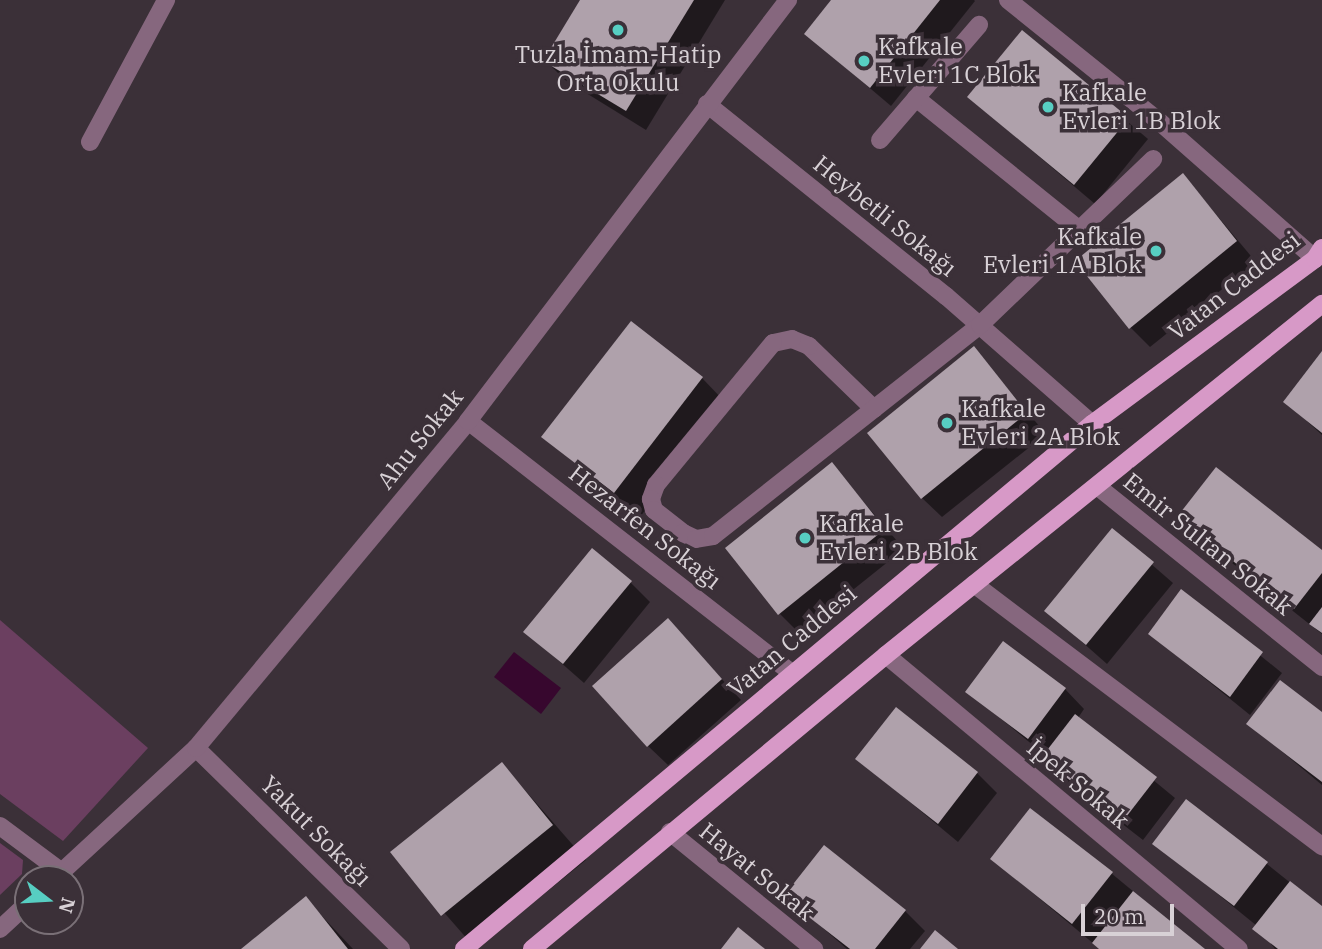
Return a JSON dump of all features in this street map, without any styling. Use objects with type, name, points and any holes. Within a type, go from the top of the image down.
[{"type":"main road","name":"Vatan Caddesi","points":[[464,949],[791,672],[1092,424],[1319,254]]},
{"type":"main road","points":[[532,949],[886,655],[1322,304]]},
{"type":"street","points":[[90,142],[166,0]]},
{"type":"street","name":"Ahu Sokak","points":[[70,865],[196,748],[468,421],[788,0]]},
{"type":"street","points":[[1008,0],[1319,254]]},
{"type":"street","points":[[880,140],[979,25]]},
{"type":"street","points":[[916,98],[1082,232]]},
{"type":"street","name":"Heybetli Sokağı","points":[[707,104],[979,325],[1092,424]]},
{"type":"street","points":[[874,409],[809,346],[792,340],[773,343],[656,485],[651,499],[654,510],[683,533],[696,539],[713,536],[874,409],[979,325],[1082,232],[1153,159]]},
{"type":"street","name":"Hezarfen Sokağı","points":[[468,421],[791,672]]},
{"type":"street","name":"Emir Sultan Sokak","points":[[1097,486],[1322,667]]},
{"type":"street","points":[[974,584],[1322,846]]},
{"type":"street","name":"İpek Sokak","points":[[886,655],[1239,949]]},
{"type":"street","name":"Yakut Sokağı","points":[[196,748],[394,947]]},
{"type":"street","points":[[0,826],[45,865]]},
{"type":"street","name":"Hayat Sokak","points":[[670,832],[814,949]]},
{"type":"street","points":[[0,929],[14,916]]},
{"type":"shaded area","points":[[0,620],[148,748],[63,841],[0,794]]},
{"type":"shaded area","points":[[514,652],[561,688],[541,714],[494,677]]},
{"type":"shaded area","points":[[0,843],[23,860],[23,865],[14,865],[14,882],[0,895]]},
{"type":"building","name":"Tuzla İmam-Hatip Orta Okulu","points":[[580,0],[694,0],[626,111],[543,61]]},
{"type":"building","name":"Kafkale Evleri 1C Blok","points":[[831,0],[940,0],[870,88],[804,34]]},
{"type":"building","name":"Kafkale Evleri 1B Blok","points":[[1022,30],[1129,118],[1074,185],[967,97]]},
{"type":"building","name":"Kafkale Evleri 1A Blok","points":[[1183,173],[1237,241],[1129,329],[1075,261]]},
{"type":"building","points":[[631,321],[703,377],[614,493],[541,437]]},
{"type":"building","name":"Kafkale Evleri 2A Blok","points":[[974,346],[1027,413],[921,499],[867,433]]},
{"type":"building","points":[[1322,351],[1322,433],[1283,402]]},
{"type":"building","name":"Kafkale Evleri 2B Blok","points":[[832,462],[885,529],[778,615],[725,548]]},
{"type":"building","points":[[1216,467],[1322,550],[1322,573],[1294,609],[1177,517]]},
{"type":"building","points":[[1112,528],[1154,562],[1086,645],[1044,611]]},
{"type":"building","points":[[592,548],[632,581],[563,664],[523,632]]},
{"type":"building","points":[[1181,589],[1263,652],[1230,697],[1148,634]]},
{"type":"building","points":[[1322,607],[1322,633],[1309,624]]},
{"type":"building","points":[[668,618],[722,679],[647,747],[592,686]]},
{"type":"building","points":[[1003,641],[1066,688],[1028,739],[965,692]]},
{"type":"building","points":[[1280,680],[1322,712],[1322,782],[1246,724]]},
{"type":"building","points":[[896,707],[978,772],[938,824],[855,759]]},
{"type":"building","points":[[1075,714],[1157,777],[1123,821],[1041,758]]},
{"type":"building","points":[[502,762],[553,825],[441,916],[390,852]]},
{"type":"building","points":[[1186,799],[1268,862],[1234,906],[1152,844]]},
{"type":"building","points":[[1030,808],[1113,872],[1072,924],[990,859]]},
{"type":"building","points":[[824,845],[906,910],[875,949],[850,949],[783,897]]},
{"type":"building","points":[[1290,881],[1322,906],[1322,949],[1278,949],[1252,929]]},
{"type":"building","points":[[1133,891],[1205,949],[1099,949],[1092,943]]},
{"type":"building","points":[[306,896],[348,949],[241,949]]},
{"type":"building","points":[[738,927],[765,949],[721,949]]},
{"type":"building","points":[[935,930],[958,949],[920,949]]},
{"type":"place","name":"Tuzla İmam-Hatip Orta Okulu","points":[[618,30]]},
{"type":"place","name":"Kafkale Evleri 1C Blok","points":[[864,61]]},
{"type":"place","name":"Kafkale Evleri 1B Blok","points":[[1048,107]]},
{"type":"place","name":"Kafkale Evleri 1A Blok","points":[[1156,251]]},
{"type":"place","name":"Kafkale Evleri 2A Blok","points":[[947,423]]},
{"type":"place","name":"Kafkale Evleri 2B Blok","points":[[805,538]]}]
